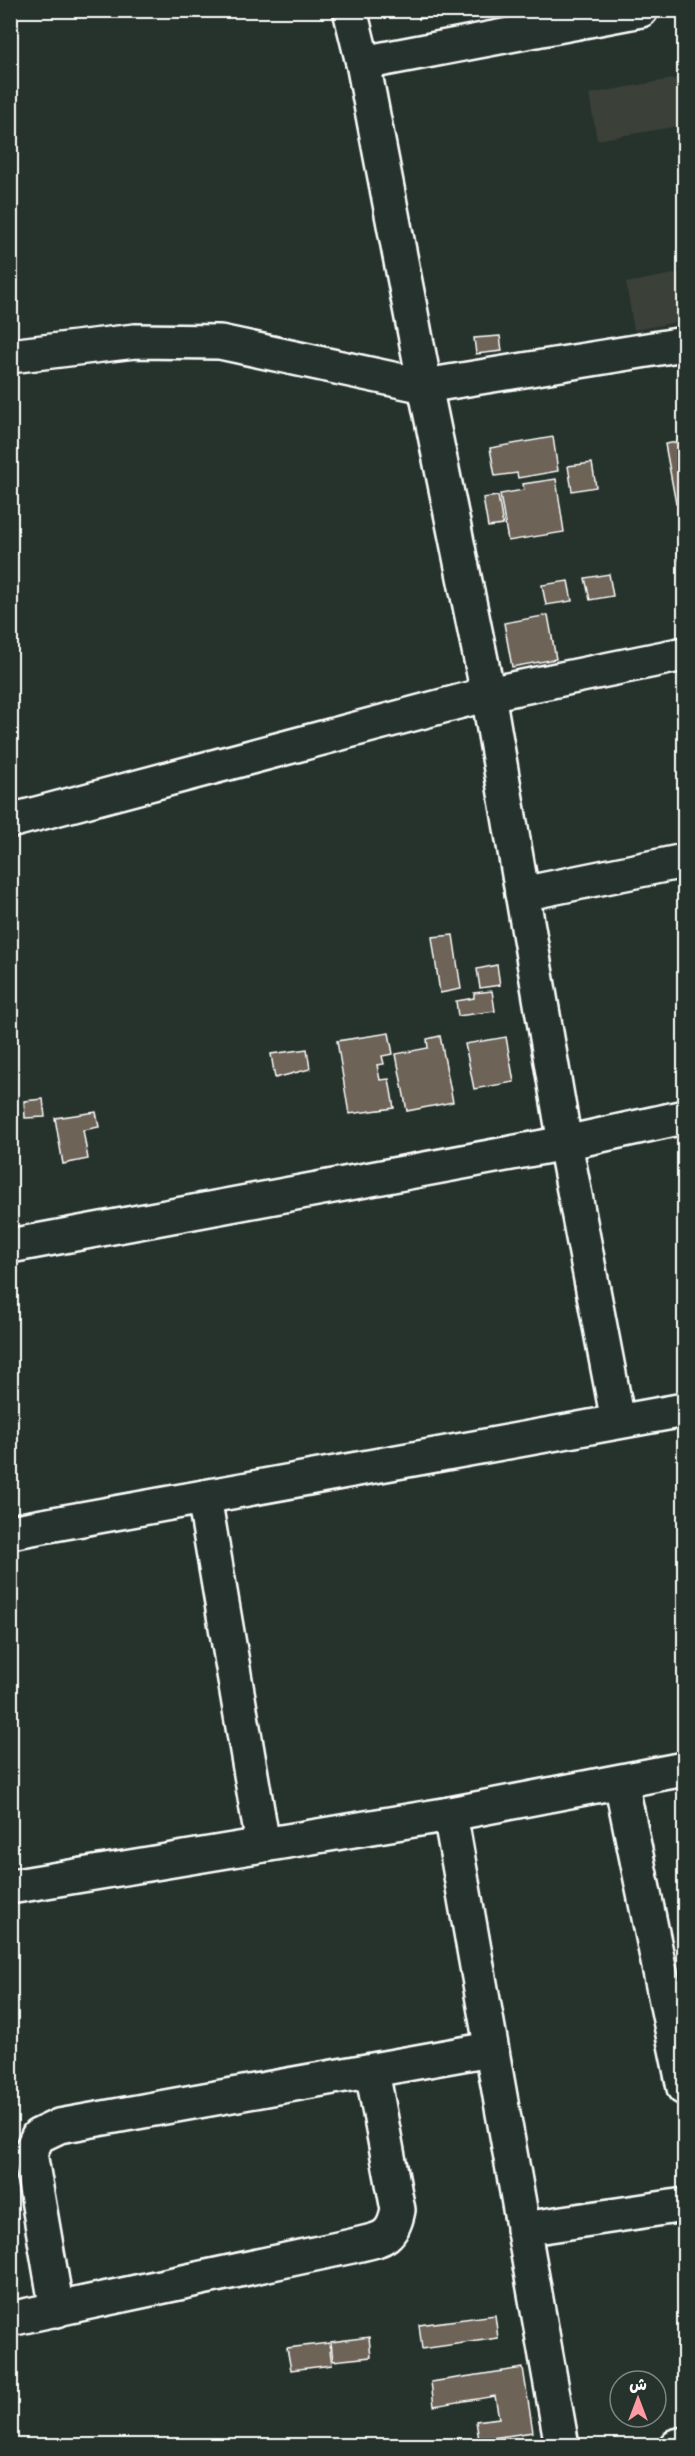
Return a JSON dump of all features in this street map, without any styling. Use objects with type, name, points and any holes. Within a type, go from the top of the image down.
[{"type":"street","points":[[350,10],[363,63],[425,386],[488,694],[565,1143],[618,1421]]},
{"type":"street","points":[[363,63],[641,10]]},
{"type":"street","points":[[10,356],[135,342],[220,342],[425,386],[684,344]]},
{"type":"street","points":[[10,821],[488,694],[684,654]]},
{"type":"street","points":[[522,894],[684,861]]},
{"type":"street","points":[[10,1246],[565,1143],[684,1117]]},
{"type":"street","points":[[10,1532],[684,1410]]},
{"type":"street","points":[[204,1497],[263,1845]]},
{"type":"street","points":[[10,1887],[450,1814],[684,1770]]},
{"type":"street","points":[[621,1782],[684,2088]]},
{"type":"street","points":[[450,1814],[562,2445]]},
{"type":"street","points":[[57,2310],[30,2153],[38,2136],[59,2126],[490,2049]]},
{"type":"street","points":[[10,2319],[352,2247],[386,2237],[395,2226],[398,2210],[372,2071]]},
{"type":"street","points":[[523,2229],[684,2205]]},
{"type":"street","points":[[676,2445],[684,2444]]},
{"type":"shaded area","points":[[684,77],[684,125],[597,140],[589,94]]},
{"type":"shaded area","points":[[684,272],[684,321],[634,330],[626,283]]},
{"type":"building","points":[[418,10],[461,10],[419,19]]},
{"type":"building","points":[[500,336],[502,351],[476,354],[474,338]]},
{"type":"building","points":[[553,437],[558,471],[518,478],[517,473],[495,476],[490,448]]},
{"type":"building","points":[[684,441],[684,503],[676,504],[665,444]]},
{"type":"building","points":[[592,463],[596,487],[572,491],[568,466]]},
{"type":"building","points":[[556,479],[564,532],[508,541],[500,494],[524,490],[523,484]]},
{"type":"building","points":[[498,496],[503,525],[488,527],[483,498]]},
{"type":"building","points":[[684,550],[684,586],[678,551]]},
{"type":"building","points":[[609,574],[613,596],[590,600],[585,578]]},
{"type":"building","points":[[568,581],[572,601],[546,605],[542,585]]},
{"type":"building","points":[[548,615],[556,659],[512,667],[504,623]]},
{"type":"building","points":[[453,935],[461,989],[440,993],[432,937]]},
{"type":"building","points":[[497,965],[500,985],[480,988],[477,969]]},
{"type":"building","points":[[492,991],[495,1011],[458,1016],[456,1001],[474,998],[474,993]]},
{"type":"building","points":[[389,1033],[393,1054],[382,1056],[384,1064],[377,1065],[380,1080],[389,1079],[394,1108],[349,1114],[337,1041]]},
{"type":"building","points":[[440,1036],[453,1102],[407,1111],[396,1054],[428,1048],[427,1039]]},
{"type":"building","points":[[506,1037],[514,1082],[474,1089],[465,1044]]},
{"type":"building","points":[[307,1049],[310,1069],[275,1078],[271,1054]]},
{"type":"building","points":[[43,1099],[45,1117],[25,1118],[24,1101]]},
{"type":"building","points":[[96,1112],[99,1127],[83,1130],[88,1159],[63,1164],[55,1118]]},
{"type":"building","points":[[495,2315],[498,2338],[422,2349],[419,2325]]},
{"type":"building","points":[[369,2337],[371,2357],[333,2361],[331,2342]]},
{"type":"building","points":[[329,2343],[332,2365],[291,2370],[287,2348]]},
{"type":"building","points":[[523,2368],[533,2432],[479,2440],[476,2421],[499,2418],[495,2396],[434,2406],[431,2382]]}]
